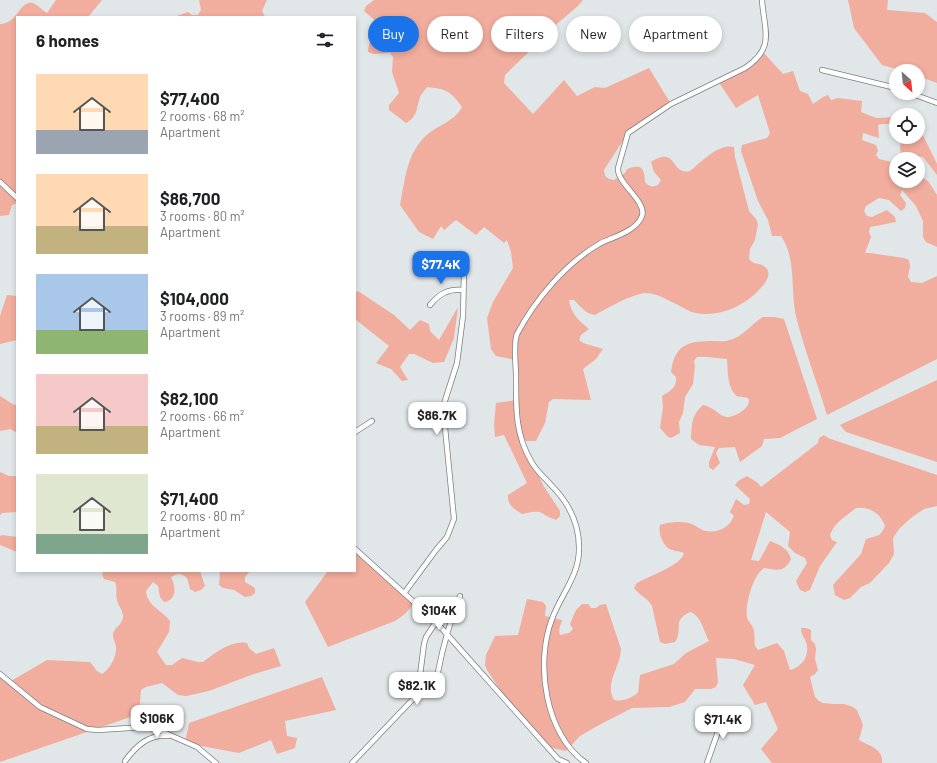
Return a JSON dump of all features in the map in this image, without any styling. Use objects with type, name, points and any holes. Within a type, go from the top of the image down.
[{"type":"street","points":[[586,763],[578,757],[562,737],[552,715],[545,690],[544,668],[546,642],[552,619],[574,576],[579,548],[577,531],[571,511],[553,486],[537,471],[527,453],[521,437],[516,419],[516,337],[533,307],[556,279],[583,255],[599,244],[631,228],[642,216],[638,202],[618,173],[618,168],[628,133],[672,104],[745,68],[763,52],[766,41],[766,33],[762,0]]},
{"type":"street","points":[[822,70],[889,86]]},
{"type":"street","points":[[925,99],[937,104]]},
{"type":"street","points":[[0,182],[16,197]]},
{"type":"street","points":[[405,592],[447,537],[454,518],[443,407],[457,362],[463,316],[464,272]]},
{"type":"street","points":[[430,305],[438,296],[448,290],[463,290]]},
{"type":"street","points":[[356,431],[372,421]]},
{"type":"street","points":[[356,550],[405,592],[436,622],[559,761],[566,763]]},
{"type":"street","points":[[438,672],[446,634],[451,625],[460,596]]},
{"type":"street","points":[[352,763],[415,697],[418,691],[424,644],[426,637],[436,622]]},
{"type":"street","points":[[0,674],[40,707],[87,729],[98,730],[145,727],[156,729],[197,747],[216,763]]},
{"type":"street","points":[[707,763],[721,723],[724,718],[733,711]]},
{"type":"street","points":[[125,761],[132,752],[150,738],[161,736],[172,737]]},
{"type":"shaded area","points":[[56,0],[102,0],[89,16],[16,16],[16,203],[12,205],[9,215],[0,216],[0,24],[6,23],[15,17],[21,8],[28,3],[35,4],[47,13]]},
{"type":"shaded area","points":[[199,0],[267,0],[262,11],[264,16],[177,16],[188,12],[192,15],[198,15],[201,10]]},
{"type":"shaded area","points":[[374,0],[583,0],[558,23],[558,16],[491,16],[491,52],[529,52],[505,75],[504,83],[533,114],[564,80],[577,96],[595,87],[605,88],[649,68],[671,104],[628,133],[604,170],[605,176],[614,180],[625,173],[627,169],[639,167],[643,170],[645,182],[649,186],[654,186],[658,185],[661,180],[654,172],[651,162],[666,157],[670,159],[679,169],[690,171],[716,150],[734,147],[735,157],[749,211],[756,219],[758,224],[755,240],[750,249],[749,259],[753,263],[762,265],[766,268],[768,272],[767,280],[749,299],[728,310],[712,314],[693,312],[664,298],[649,293],[634,296],[595,315],[586,312],[574,300],[569,300],[576,317],[589,329],[581,335],[579,340],[583,343],[603,349],[596,359],[583,369],[591,400],[553,399],[549,402],[545,423],[536,441],[523,441],[543,485],[560,511],[560,516],[556,520],[540,512],[522,514],[510,504],[508,495],[527,483],[504,435],[495,437],[494,424],[496,403],[516,400],[516,360],[496,356],[491,349],[487,318],[493,302],[513,268],[511,252],[507,240],[504,243],[484,227],[476,235],[456,220],[444,230],[441,226],[433,239],[419,232],[400,205],[408,166],[415,149],[428,134],[455,116],[462,107],[455,97],[448,92],[427,87],[421,95],[415,114],[406,123],[389,110],[389,105],[399,93],[392,72],[393,57],[390,53],[373,54],[368,52],[419,52],[419,16],[370,16],[364,11],[366,6]]},
{"type":"shaded area","points":[[848,0],[888,0],[887,10],[925,13],[937,22],[937,83],[925,79],[925,64],[889,64],[889,67],[882,65],[854,28]]},
{"type":"shaded area","points":[[763,52],[783,74],[793,71],[800,91],[808,94],[813,104],[828,95],[831,100],[838,98],[862,101],[861,112],[876,118],[889,117],[889,124],[878,125],[879,138],[863,133],[862,140],[876,145],[878,151],[876,155],[879,159],[889,161],[889,188],[925,188],[925,179],[928,181],[937,195],[937,247],[926,242],[923,237],[923,221],[916,206],[902,190],[900,195],[906,203],[905,208],[901,211],[889,200],[879,198],[866,206],[864,211],[867,216],[872,217],[887,210],[895,217],[896,222],[870,227],[869,232],[871,237],[865,253],[909,260],[910,266],[908,277],[911,282],[922,283],[937,276],[937,359],[827,415],[796,316],[791,265],[786,245],[781,236],[772,236],[768,220],[758,201],[741,151],[742,145],[767,138],[770,133],[758,95],[736,108],[718,81],[736,73]]},
{"type":"shaded area","points":[[925,139],[937,164],[937,175],[925,160],[925,152],[901,152],[900,144],[925,144]]},
{"type":"shaded area","points":[[358,291],[394,315],[410,330],[420,320],[429,324],[430,331],[439,340],[458,307],[454,338],[444,362],[433,363],[414,354],[409,354],[400,367],[408,380],[402,381],[391,369],[376,363],[389,346],[356,320],[356,292]]},
{"type":"shaded area","points":[[7,295],[16,296],[16,340],[0,344],[0,316]]},
{"type":"shaded area","points":[[763,317],[784,319],[817,419],[780,438],[764,439],[762,446],[740,462],[735,447],[719,448],[716,453],[720,463],[713,470],[709,467],[709,462],[715,447],[699,445],[691,439],[692,425],[696,413],[703,405],[709,407],[724,417],[734,416],[746,408],[749,399],[737,396],[731,389],[727,359],[697,357],[694,361],[695,366],[693,384],[685,397],[683,413],[679,422],[680,433],[671,438],[667,436],[660,428],[663,407],[662,396],[674,387],[676,381],[676,377],[671,372],[673,362],[680,349],[691,343],[728,341],[739,336]]},
{"type":"shaded area","points":[[937,380],[937,462],[846,432],[840,425]]},
{"type":"shaded area","points":[[0,396],[14,405],[16,404],[16,432],[11,429],[0,431]]},
{"type":"shaded area","points":[[824,435],[828,438],[937,475],[937,506],[924,509],[899,529],[893,538],[894,554],[889,563],[870,583],[861,587],[850,598],[844,600],[835,595],[833,585],[861,554],[866,539],[878,536],[882,532],[885,526],[880,517],[874,511],[869,509],[856,508],[837,523],[830,535],[832,540],[837,542],[820,566],[810,590],[805,592],[800,590],[796,581],[807,563],[805,558],[795,553],[788,546],[790,532],[766,512],[751,560],[759,561],[770,541],[786,550],[791,559],[783,569],[777,570],[764,568],[756,577],[747,605],[747,617],[753,629],[755,646],[758,650],[777,643],[784,651],[790,670],[800,665],[807,655],[806,641],[801,628],[811,630],[811,640],[815,644],[815,659],[818,670],[810,677],[815,697],[823,703],[844,704],[857,710],[863,725],[859,740],[875,748],[881,754],[882,763],[772,763],[761,749],[778,729],[766,702],[755,705],[743,685],[755,665],[734,659],[716,658],[718,682],[716,687],[711,689],[695,689],[685,702],[669,707],[632,708],[580,736],[566,751],[548,747],[511,706],[485,665],[486,655],[495,636],[518,635],[527,599],[543,602],[546,606],[545,616],[562,620],[559,630],[560,635],[569,633],[573,629],[570,624],[576,610],[582,604],[588,604],[591,608],[596,608],[600,605],[606,604],[621,649],[612,681],[611,694],[614,700],[624,700],[638,693],[640,675],[674,664],[686,653],[709,641],[700,620],[690,612],[684,615],[679,622],[675,642],[665,644],[660,642],[652,606],[634,588],[637,583],[664,570],[682,558],[684,553],[671,550],[662,540],[660,525],[681,522],[691,524],[706,531],[723,529],[729,524],[734,516],[730,512],[736,499],[744,505],[749,504],[750,499],[735,485],[738,481],[747,476],[758,483],[761,487],[818,443],[819,438]]},
{"type":"shaded area","points":[[0,472],[9,476],[16,476],[16,512],[2,513],[0,515]]},
{"type":"shaded area","points":[[0,536],[16,537],[16,552],[0,545]]},
{"type":"shaded area","points":[[356,550],[415,602],[405,614],[395,621],[328,647],[305,602],[327,572],[356,572]]},
{"type":"shaded area","points":[[103,572],[200,572],[205,586],[201,590],[195,592],[190,589],[187,578],[179,574],[171,577],[174,585],[174,592],[171,599],[168,601],[164,602],[160,597],[158,586],[153,582],[146,591],[152,604],[170,621],[169,632],[157,652],[166,665],[172,665],[182,658],[203,662],[229,645],[235,643],[247,643],[249,648],[256,654],[274,648],[281,666],[251,675],[209,691],[186,696],[178,695],[162,683],[146,687],[141,690],[139,714],[0,762],[0,675],[11,681],[47,660],[90,662],[97,671],[102,674],[108,669],[112,662],[116,651],[113,633],[123,620],[123,615],[117,600],[115,582],[104,579],[102,574]]},
{"type":"shaded area","points":[[220,572],[249,572],[245,577],[245,582],[255,588],[255,593],[251,596],[245,597],[234,590],[223,588],[219,585]]},
{"type":"shaded area","points":[[322,677],[336,710],[285,721],[287,736],[297,738],[295,748],[277,754],[271,740],[239,753],[185,743],[189,723]]}]
